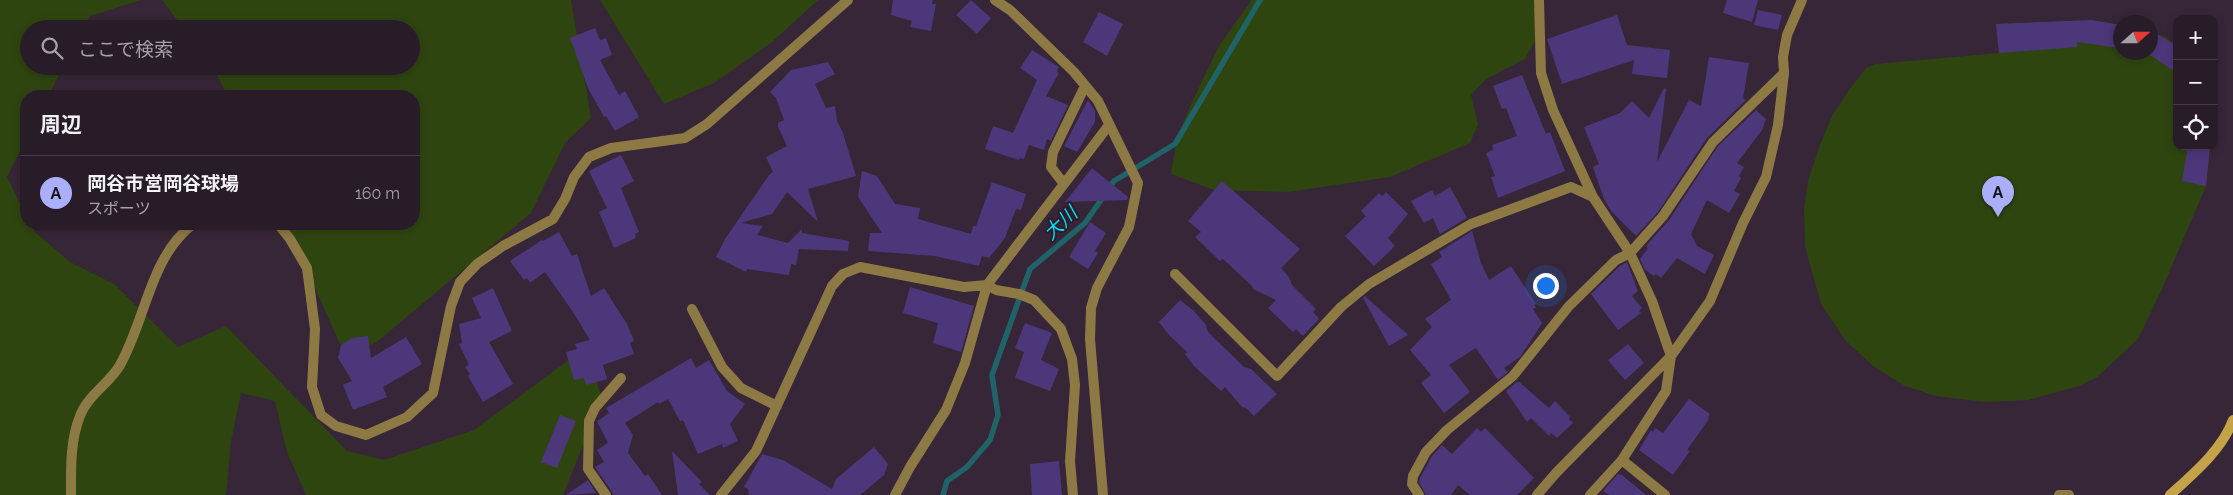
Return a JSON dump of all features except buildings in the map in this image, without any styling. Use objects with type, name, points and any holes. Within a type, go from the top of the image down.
[{"type":"main road","points":[[2170,495],[2199,468],[2219,445],[2233,422]]},
{"type":"street","points":[[283,230],[290,238],[307,268],[315,329],[312,387],[321,415],[336,426],[366,435],[406,417],[433,392],[451,306],[460,282],[483,259],[553,218],[565,199],[574,177],[588,157],[611,148],[685,138],[708,124],[848,0]]},
{"type":"street","points":[[995,0],[1010,10],[1086,86],[1098,102],[1138,182],[1129,227],[1097,288],[1091,308],[1090,339],[1103,495]]},
{"type":"street","points":[[1538,0],[1541,73],[1553,110],[1593,197],[1630,253],[1652,301],[1671,356],[1666,391],[1622,460],[1590,495]]},
{"type":"street","points":[[1538,495],[1556,473],[1671,356],[1710,301],[1743,223],[1766,177],[1778,124],[1784,73],[1783,57],[1787,34],[1802,0]]},
{"type":"street","points":[[1419,495],[1412,484],[1413,476],[1426,452],[1447,430],[1513,376],[1568,306],[1616,260],[1630,253],[1663,216],[1713,142],[1784,73]]},
{"type":"street","points":[[1064,184],[1051,167],[1053,152],[1086,86]]},
{"type":"street","points":[[895,495],[910,467],[946,410],[965,363],[987,285],[1109,125]]},
{"type":"street","points":[[1175,274],[1277,376],[1341,307],[1369,284],[1471,224],[1571,187],[1593,197]]},
{"type":"street","points":[[71,495],[74,437],[80,414],[119,366],[165,252],[185,230]]},
{"type":"street","points":[[721,495],[756,451],[832,286],[843,274],[860,267],[964,287],[987,285],[996,290],[1019,294],[1034,300],[1062,329],[1072,359],[1075,385],[1070,461],[1073,495]]},
{"type":"street","points":[[692,309],[722,366],[741,388],[777,406]]},
{"type":"street","points":[[606,495],[588,469],[588,421],[595,408],[621,378]]},
{"type":"street","points":[[1622,460],[1665,495]]},
{"type":"street","points":[[2060,495],[2069,495]]},
{"type":"green space","points":[[0,0],[141,0],[90,16],[88,20],[20,20],[20,75],[59,75],[51,90],[20,90],[20,151],[7,177],[20,203],[20,230],[34,230],[70,262],[114,284],[178,347],[226,326],[347,451],[384,460],[474,430],[585,348],[602,398],[563,495],[306,495],[287,452],[275,401],[241,393],[231,441],[226,495],[0,495]]},
{"type":"green space","points":[[162,0],[571,0],[591,118],[565,143],[531,213],[378,341],[346,357],[289,230],[420,230],[420,90],[225,90],[217,75],[420,75],[420,20],[177,20]]},
{"type":"green space","points":[[600,0],[818,0],[771,43],[714,83],[664,104]]},
{"type":"green space","points":[[1252,0],[1537,0],[1536,39],[1525,59],[1486,79],[1471,95],[1478,124],[1470,143],[1390,177],[1288,192],[1214,190],[1171,174],[1177,138],[1220,44]]},
{"type":"green space","points":[[2092,20],[2113,24],[2113,60],[2158,60],[2158,34],[2167,38],[2173,43],[2173,150],[2210,150],[2206,186],[2162,289],[2138,339],[2097,377],[2079,386],[2028,400],[1985,402],[1936,396],[1905,386],[1873,366],[1846,341],[1821,304],[1805,246],[1804,209],[1808,181],[1832,116],[1866,68],[1876,64],[1999,53],[1996,24]]},
{"type":"waterway","name":"大川","points":[[943,495],[947,481],[967,467],[990,440],[998,415],[992,375],[1030,269],[1085,223],[1114,181],[1175,144],[1260,0]]},
{"type":"place","name":"岡谷市営岡谷球場","points":[[1998,217]]}]
